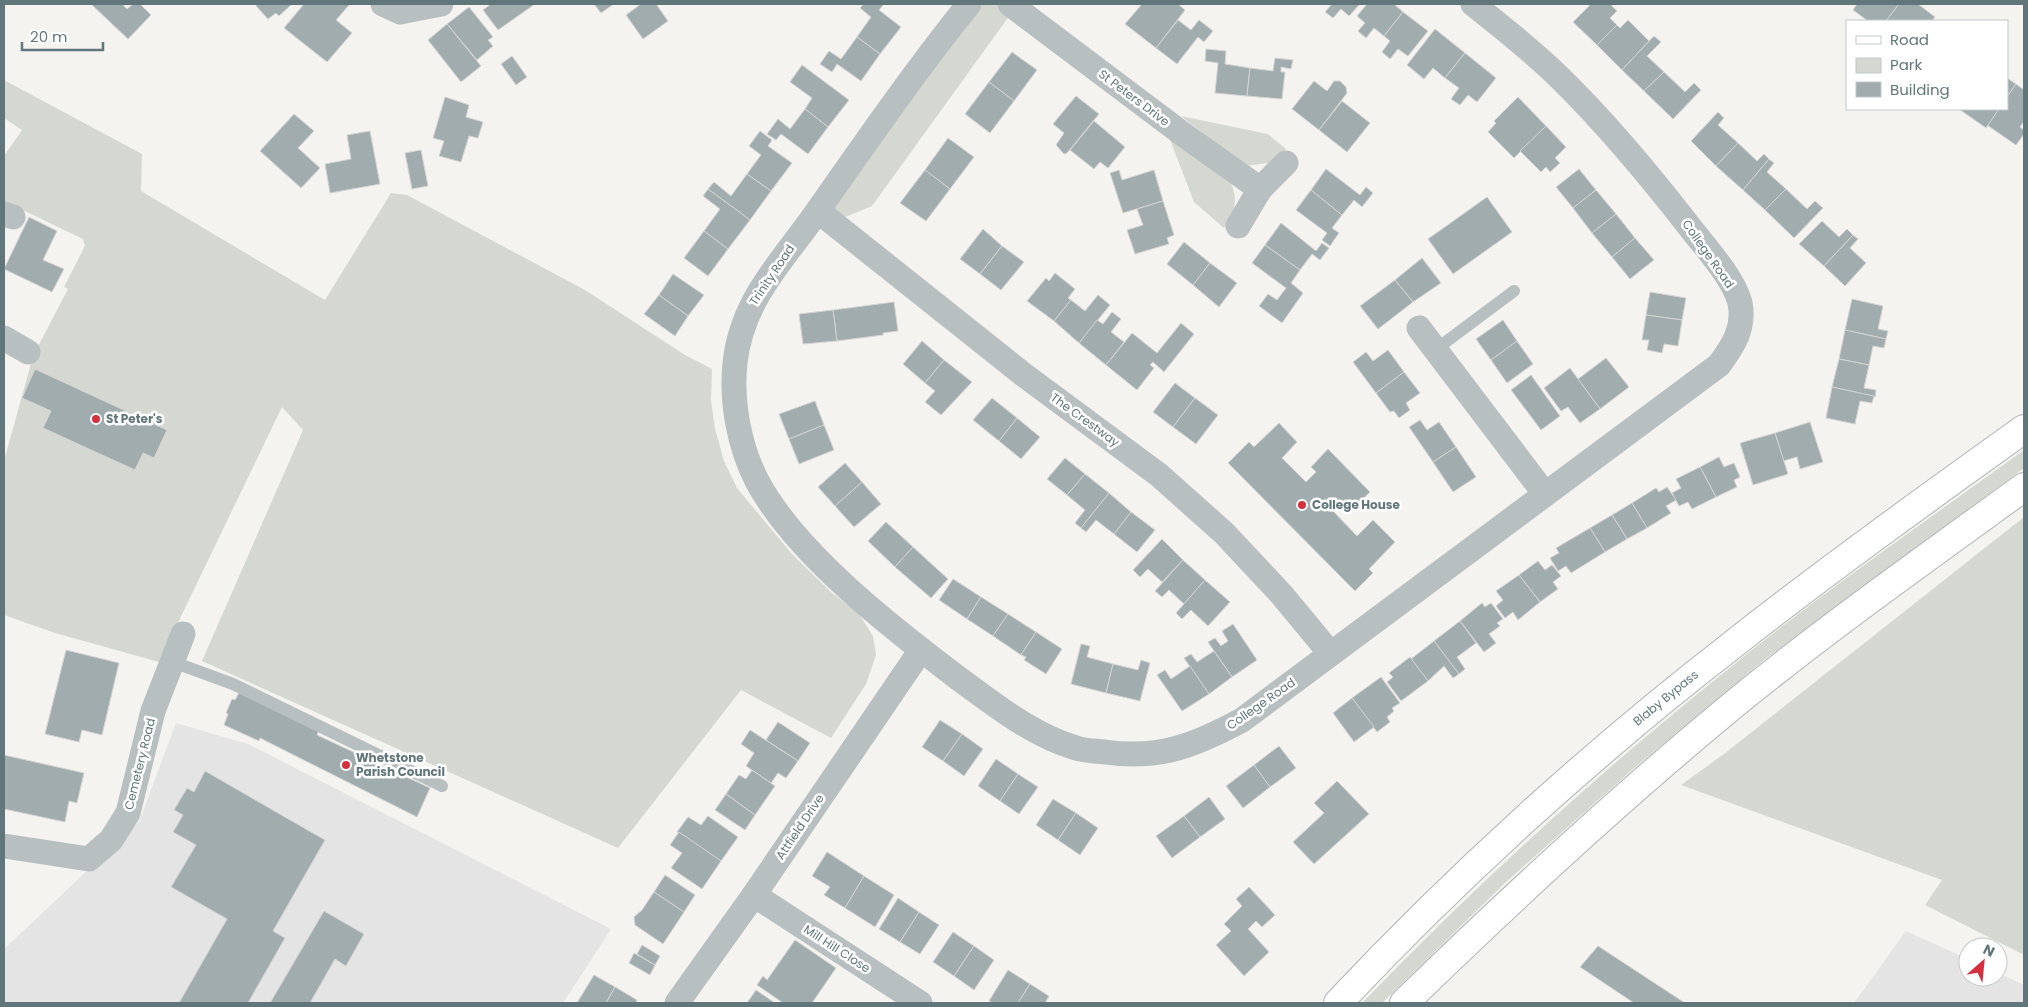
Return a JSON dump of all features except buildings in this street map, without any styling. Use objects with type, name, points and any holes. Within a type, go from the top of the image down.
[{"type":"main road","name":"Blaby Bypass","points":[[1338,1003],[1445,896],[1608,748],[1729,647],[1862,546],[2024,429]]},
{"type":"main road","points":[[1404,1003],[1545,868],[1732,706],[1896,581],[2024,487]]},
{"type":"street","points":[[384,4],[400,12],[441,4]]},
{"type":"street","name":"Trinity Road","points":[[921,650],[843,583],[806,547],[779,514],[757,480],[742,443],[734,405],[735,364],[740,333],[752,304],[769,275],[818,211],[926,58],[969,4]]},
{"type":"street","name":"St Peters Drive","points":[[1010,4],[1184,136],[1260,189]]},
{"type":"street","name":"College Road","points":[[921,650],[1032,730],[1077,749],[1126,755],[1172,751],[1206,739],[1242,720],[1719,365],[1736,344],[1741,321],[1740,302],[1729,280],[1644,168],[1560,78],[1473,4]]},
{"type":"street","points":[[1238,226],[1260,189],[1286,164]]},
{"type":"street","name":"The Crestway","points":[[818,211],[1024,375],[1159,475],[1224,533],[1282,595],[1330,653]]},
{"type":"street","points":[[1419,328],[1545,494]]},
{"type":"street","points":[[4,338],[28,352]]},
{"type":"street","name":"Cemetery Road","points":[[4,846],[89,859],[111,840],[128,814],[153,711],[182,634]]},
{"type":"street","name":"Attfield Drive","points":[[677,1003],[754,895],[921,650]]},
{"type":"street","name":"Mill Hill Close","points":[[754,895],[920,1003]]},
{"type":"lane","points":[[1435,350],[1514,291]]},
{"type":"lane","points":[[173,662],[233,684],[442,786]]},
{"type":"shaded area","points":[[176,723],[248,744],[611,929],[563,1003],[4,1003],[4,949],[139,822]]},
{"type":"shaded area","points":[[1906,931],[1958,954],[1958,987],[2008,987],[2008,978],[2024,985],[2024,1003],[1854,1003]]},
{"type":"green space","points":[[969,4],[1010,4],[1015,8],[872,206],[833,222],[818,211]]},
{"type":"green space","points":[[4,80],[142,154],[141,191],[325,300],[391,193],[407,195],[585,290],[685,355],[712,369],[711,400],[715,429],[724,461],[737,488],[792,554],[832,593],[859,614],[873,636],[876,655],[866,684],[831,738],[741,690],[618,848],[202,661],[303,430],[282,407],[159,662],[55,633],[4,615],[4,461],[33,356],[68,289],[64,287],[85,246],[83,239],[4,201],[4,156],[22,130],[4,118]]},
{"type":"green space","points":[[1181,116],[1268,134],[1286,149],[1275,162],[1245,166]]},
{"type":"green space","points":[[1167,132],[1209,160],[1230,183],[1235,196],[1233,211],[1224,228],[1194,202]]},
{"type":"green space","points":[[2024,450],[2024,468],[1764,660],[1632,770],[1506,882],[1382,1003],[1362,1003],[1536,833],[1674,713],[1795,616]]},
{"type":"green space","points":[[2024,517],[2024,955],[2008,947],[2008,937],[1988,937],[1925,905],[1942,880],[1681,785],[1724,754]]},
{"type":"place","name":"St Peter's","points":[[96,419]]},
{"type":"place","name":"College House","points":[[1302,505]]},
{"type":"place","name":"Whetstone Parish Council","points":[[346,765]]}]
